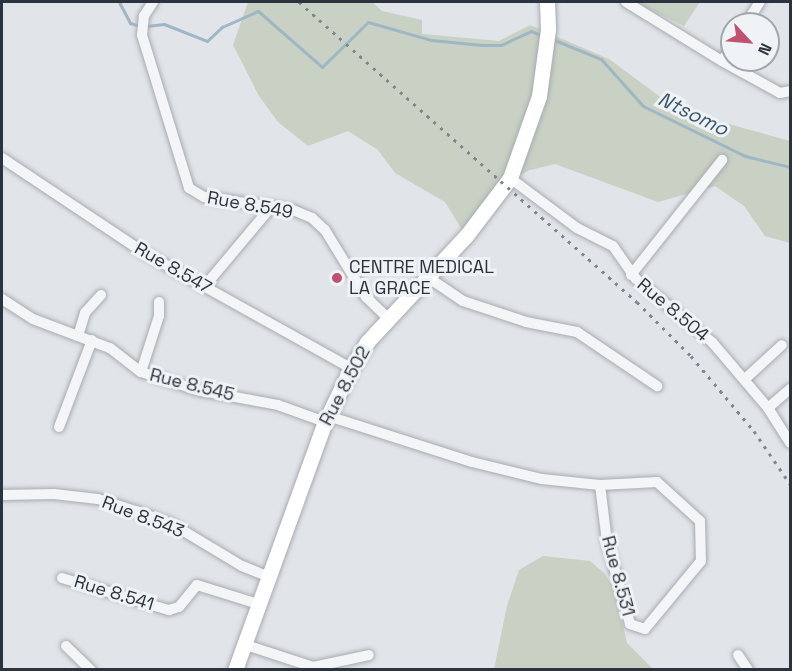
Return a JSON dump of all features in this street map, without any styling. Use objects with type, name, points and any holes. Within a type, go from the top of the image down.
[{"type":"main road","name":"Rue 8.502","points":[[236,669],[267,576],[327,419],[351,368],[388,318],[429,278],[510,178],[538,96],[548,29],[547,2]]},
{"type":"street","name":"Rue 8.549","points":[[153,2],[144,16],[142,35],[189,188],[204,197],[272,206],[312,218],[325,230],[353,280],[388,318]]},
{"type":"street","points":[[626,2],[720,60]]},
{"type":"street","points":[[742,72],[780,93],[790,91]]},
{"type":"street","name":"Rue 8.547","points":[[2,158],[75,210],[204,287],[351,368]]},
{"type":"street","points":[[631,275],[722,160]]},
{"type":"street","name":"Rue 8.504","points":[[510,178],[577,228],[613,246],[631,275],[712,342],[745,379],[790,440]]},
{"type":"street","points":[[204,287],[272,206]]},
{"type":"street","points":[[429,278],[463,301],[525,322],[577,332],[657,386]]},
{"type":"street","points":[[78,336],[85,313],[100,295]]},
{"type":"street","name":"Rue 8.545","points":[[2,300],[33,319],[110,348],[141,372],[197,390],[278,405],[327,419]]},
{"type":"street","points":[[141,372],[159,316],[159,302]]},
{"type":"street","points":[[59,428],[92,340]]},
{"type":"street","points":[[745,379],[782,345]]},
{"type":"street","points":[[768,408],[790,389]]},
{"type":"street","name":"Rue 8.531","points":[[327,419],[472,462],[542,479],[600,485],[657,482],[700,520],[701,561],[645,629],[630,624],[607,542],[600,485]]},
{"type":"street","name":"Rue 8.543","points":[[5,495],[65,495],[136,511],[172,524],[242,566],[267,576]]},
{"type":"street","name":"Rue 8.541","points":[[62,578],[169,610],[182,604],[190,588],[196,585],[258,604]]},
{"type":"street","points":[[243,644],[313,667],[369,656]]},
{"type":"street","points":[[66,646],[91,669]]},
{"type":"street","points":[[738,655],[748,669]]},
{"type":"green space","points":[[248,2],[372,2],[382,11],[422,20],[422,34],[499,41],[530,25],[609,59],[678,110],[790,141],[790,243],[765,236],[744,206],[715,186],[658,202],[555,164],[530,170],[508,181],[466,236],[445,202],[395,173],[378,150],[348,131],[308,146],[278,122],[259,96],[233,45]]},
{"type":"green space","points":[[634,2],[700,2],[684,26]]},
{"type":"green space","points":[[543,556],[590,561],[605,574],[615,591],[627,643],[653,669],[494,669],[507,606],[519,570]]},
{"type":"waterway","points":[[119,2],[130,23],[140,26]]},
{"type":"waterway","name":"Ntsomo","points":[[147,26],[164,24],[207,41],[222,27],[258,11],[322,67],[368,22],[431,40],[482,45],[501,45],[531,31],[543,36]]},
{"type":"waterway","name":"Ntsomo","points":[[552,39],[601,59],[643,106],[745,156],[790,167]]},
{"type":"railway","points":[[299,2],[637,302],[691,356],[754,431],[790,484]]},
{"type":"place","name":"CENTRE MEDICAL LA GRACE","points":[[337,278]]}]
